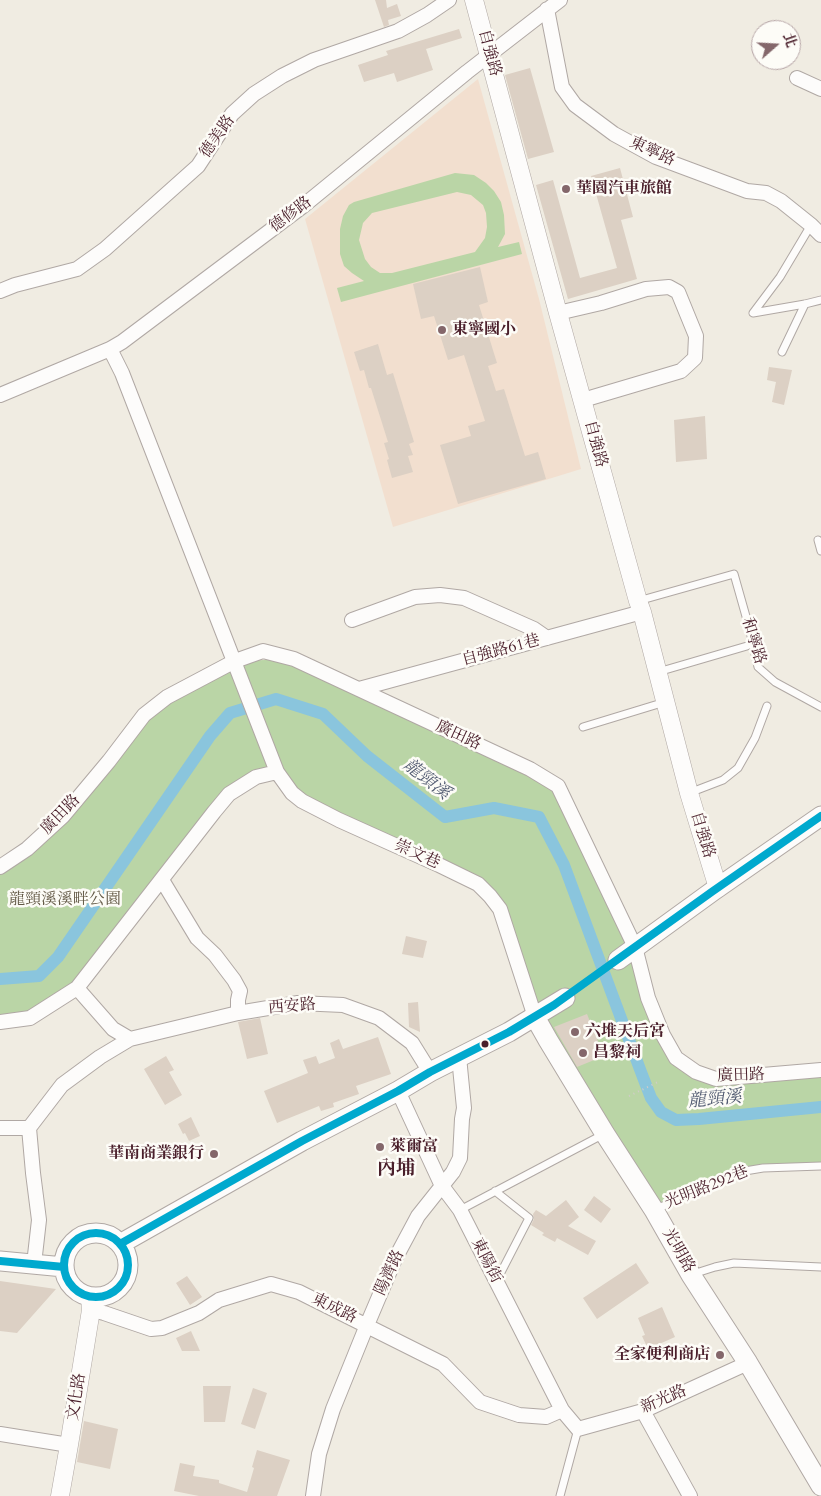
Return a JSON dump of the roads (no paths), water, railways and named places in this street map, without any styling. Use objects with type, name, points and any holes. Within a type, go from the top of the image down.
[{"type":"main road","points":[[618,960],[718,888],[820,820]]},
{"type":"main road","points":[[120,1244],[302,1141],[509,1032],[565,998]]},
{"type":"main road","name":"光明路","points":[[535,1017],[605,1134],[654,1210],[691,1275],[748,1363],[821,1486]]},
{"type":"main road","points":[[100,1233],[111,1237],[120,1244],[128,1262],[128,1272],[124,1281],[118,1289],[90,1303],[72,1286],[67,1278],[64,1267],[70,1246],[79,1238],[89,1234],[100,1233]]},
{"type":"main road","points":[[0,1261],[64,1267]]},
{"type":"street","name":"德美路","points":[[0,291],[77,269],[105,249],[198,166],[232,114],[254,94],[282,76],[314,60],[398,31],[427,16],[449,0]]},
{"type":"street","name":"自強路","points":[[474,0],[558,313],[658,672],[689,793],[718,888]]},
{"type":"street","name":"德修路","points":[[0,395],[110,349],[303,206],[490,55],[548,4],[560,0]]},
{"type":"street","name":"東寧路","points":[[548,4],[562,87],[575,105],[614,134],[656,157],[747,192],[766,193],[781,201],[812,224],[821,235]]},
{"type":"street","points":[[796,78],[821,89]]},
{"type":"street","points":[[558,313],[601,303],[646,289],[669,288],[678,292],[696,336],[695,358],[681,371],[583,400]]},
{"type":"street","name":"崇文巷","points":[[110,349],[125,382],[277,772],[292,793],[302,801],[478,884],[500,909],[535,1017]]},
{"type":"street","points":[[352,620],[415,597],[440,594],[464,598],[534,629],[547,638]]},
{"type":"street","name":"自強路61巷","points":[[359,689],[547,638],[640,607]]},
{"type":"street","name":"廣田路","points":[[0,867],[27,849],[63,816],[109,761],[144,714],[167,697],[235,661],[263,651],[294,660],[359,689],[530,769],[558,786],[635,947],[648,998],[663,1035],[676,1058],[696,1072],[716,1079],[821,1070]]},
{"type":"street","points":[[0,1022],[30,1018],[77,988],[229,794],[256,777],[277,772]]},
{"type":"street","points":[[162,880],[197,938],[215,955],[234,980],[240,992],[238,1013]]},
{"type":"street","points":[[77,988],[113,1029],[130,1039]]},
{"type":"street","name":"西安路","points":[[29,1128],[62,1085],[100,1057],[130,1039],[238,1013],[298,1003],[343,1005],[379,1018],[412,1043],[430,1072]]},
{"type":"street","name":"陽濟路","points":[[313,1496],[319,1454],[333,1409],[396,1259],[418,1216],[454,1172],[460,1158],[464,1108],[459,1057]]},
{"type":"street","name":"東陽街","points":[[398,1091],[442,1186],[460,1210],[562,1410],[578,1429]]},
{"type":"street","points":[[0,1128],[29,1128],[39,1220],[34,1264]]},
{"type":"street","name":"東成路","points":[[90,1303],[104,1313],[151,1328],[162,1328],[199,1313],[219,1300],[271,1284],[298,1292],[442,1364],[480,1402],[519,1415],[546,1417],[562,1410]]},
{"type":"street","name":"文化路","points":[[60,1496],[90,1303]]},
{"type":"street","name":"新光路","points":[[578,1429],[643,1410],[748,1363]]},
{"type":"street","points":[[643,1410],[690,1496]]},
{"type":"street","points":[[0,1434],[69,1445]]},
{"type":"lane","points":[[812,224],[780,278],[753,313],[821,300]]},
{"type":"lane","points":[[782,352],[805,304]]},
{"type":"lane","points":[[818,540],[821,551]]},
{"type":"lane","name":"和寧路","points":[[640,607],[734,574],[758,667],[775,682],[821,707]]},
{"type":"lane","points":[[658,672],[747,646]]},
{"type":"lane","points":[[583,727],[666,702]]},
{"type":"lane","points":[[689,793],[723,780],[738,768],[755,738],[767,706]]},
{"type":"lane","points":[[460,1210],[605,1134]]},
{"type":"lane","name":"光明路292巷","points":[[654,1210],[745,1171],[763,1168],[821,1166]]},
{"type":"lane","points":[[495,1191],[529,1218],[496,1282]]},
{"type":"lane","points":[[691,1275],[734,1263],[821,1267]]},
{"type":"lane","points":[[560,1496],[578,1429]]},
{"type":"waterway","name":"龍頸溪","points":[[0,979],[39,976],[58,957],[210,736],[230,713],[276,699],[323,714],[367,756],[445,817],[494,808],[539,817],[564,865],[651,1098],[661,1112],[676,1120],[821,1107]]},
{"type":"place","name":"華園汽車旅館","points":[[566,189]]},
{"type":"place","name":"東寧國小","points":[[442,330]]},
{"type":"place","name":"六堆天后宮","points":[[575,1032]]},
{"type":"place","name":"昌黎祠","points":[[583,1053]]},
{"type":"place","name":"萊爾富","points":[[380,1147]]},
{"type":"place","name":"華南商業銀行","points":[[214,1154]]},
{"type":"place","name":"全家便利商店","points":[[720,1355]]},
{"type":"district","name":"內埔","points":[[396,1170]]},
{"type":"park label","name":"龍頸溪溪畔公園","points":[[65,900]]}]
